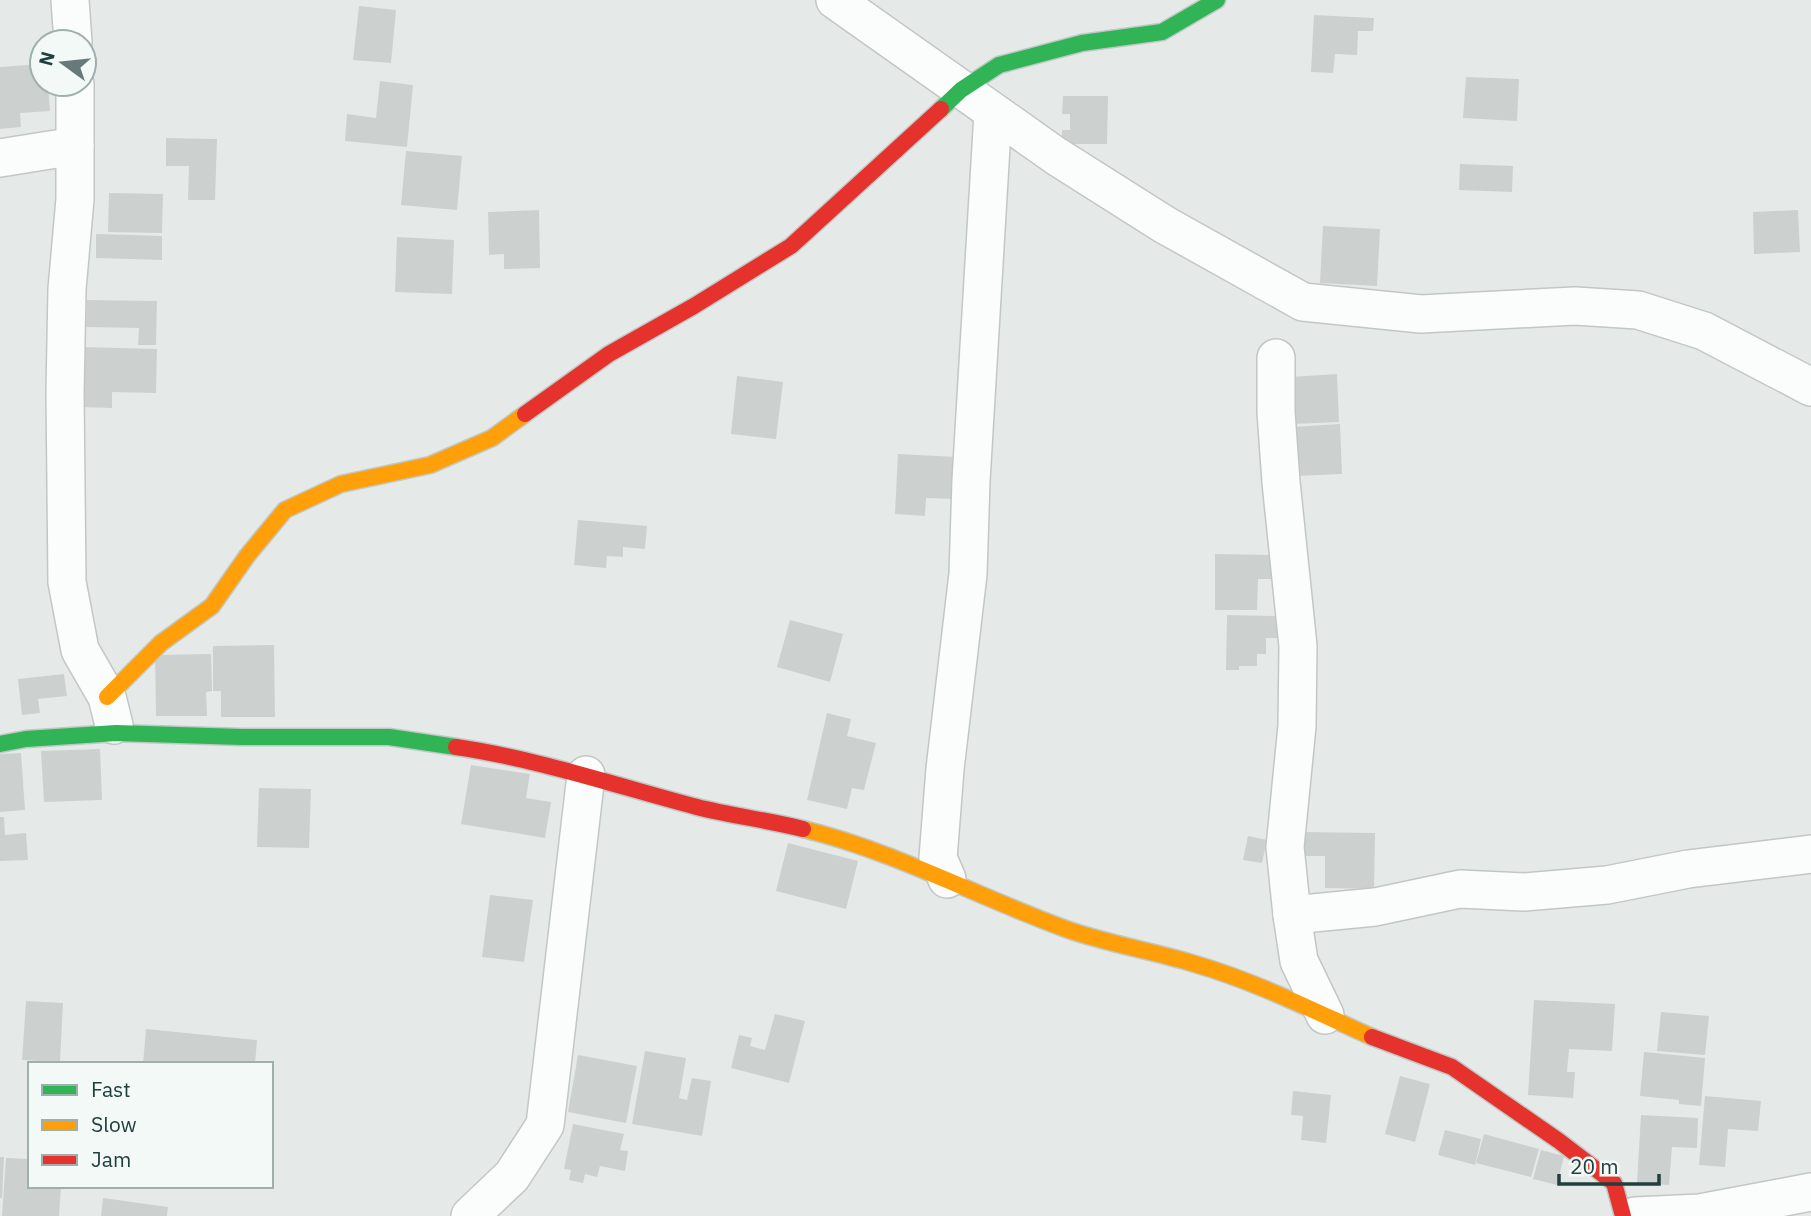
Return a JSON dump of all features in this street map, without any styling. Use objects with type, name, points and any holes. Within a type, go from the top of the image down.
[{"type":"street","points":[[70,0],[72,28]]},
{"type":"street","points":[[835,0],[993,113],[1165,226],[1303,302],[1421,314],[1575,306],[1638,310],[1704,331],[1811,387]]},
{"type":"street","points":[[107,697],[161,643],[212,606],[247,556],[285,510],[341,484],[430,465],[492,438],[609,354],[791,246],[961,90],[999,65],[1082,43],[1162,32],[1217,0]]},
{"type":"street","points":[[75,98],[75,199],[67,289],[65,392],[67,582],[80,650],[107,697],[116,733]]},
{"type":"street","points":[[947,879],[938,858],[945,768],[968,574],[971,468],[993,113]]},
{"type":"street","points":[[0,158],[75,146]]},
{"type":"street","points":[[1276,358],[1277,423],[1298,646],[1297,726],[1285,847],[1300,961],[1325,1015]]},
{"type":"street","points":[[0,744],[26,739],[116,733],[241,737],[389,737],[496,753],[586,775],[700,808],[765,819],[825,834],[947,879],[1068,930],[1240,978],[1378,1040],[1452,1067],[1559,1141],[1614,1183],[1623,1216]]},
{"type":"street","points":[[470,1216],[512,1176],[545,1125],[586,775]]},
{"type":"street","points":[[1292,915],[1375,907],[1460,889],[1524,892],[1607,885],[1688,869],[1811,854]]},
{"type":"street","points":[[1634,1216],[1700,1213],[1811,1192]]},
{"type":"building","points":[[359,6],[396,10],[391,63],[353,60]]},
{"type":"building","points":[[1314,15],[1374,18],[1373,31],[1358,31],[1357,55],[1335,54],[1333,73],[1311,72]]},
{"type":"building","points":[[28,65],[28,98],[49,98],[50,111],[20,113],[21,127],[0,129],[0,67]]},
{"type":"building","points":[[1466,77],[1519,79],[1517,121],[1463,118]]},
{"type":"building","points":[[380,81],[413,85],[407,147],[345,141],[347,114],[376,118]]},
{"type":"building","points":[[1063,96],[1108,96],[1107,144],[1062,144],[1062,130],[1070,130],[1070,114],[1062,114]]},
{"type":"building","points":[[166,138],[217,139],[215,200],[188,200],[189,166],[166,166]]},
{"type":"building","points":[[406,151],[462,156],[457,210],[401,205]]},
{"type":"building","points":[[1460,164],[1513,166],[1512,192],[1459,190]]},
{"type":"building","points":[[109,193],[163,194],[162,233],[108,232]]},
{"type":"building","points":[[539,210],[540,268],[504,269],[504,254],[489,255],[488,212]]},
{"type":"building","points":[[1798,210],[1800,252],[1754,254],[1753,212]]},
{"type":"building","points":[[1323,226],[1380,229],[1377,286],[1320,283]]},
{"type":"building","points":[[96,234],[162,236],[162,260],[96,258]]},
{"type":"building","points":[[397,237],[454,240],[452,294],[395,292]]},
{"type":"building","points":[[87,300],[157,301],[156,345],[138,345],[139,328],[86,327]]},
{"type":"building","points":[[81,347],[157,349],[156,393],[112,392],[112,408],[80,407]]},
{"type":"building","points":[[1337,374],[1339,422],[1293,424],[1290,377]]},
{"type":"building","points":[[737,376],[783,382],[776,439],[731,434]]},
{"type":"building","points":[[1340,424],[1342,474],[1295,476],[1293,427]]},
{"type":"building","points":[[898,454],[956,457],[954,499],[926,498],[925,516],[895,514]]},
{"type":"building","points":[[578,520],[647,526],[645,549],[623,547],[623,557],[607,556],[606,568],[574,565]]},
{"type":"building","points":[[1215,554],[1277,555],[1277,579],[1258,579],[1257,610],[1215,610]]},
{"type":"building","points":[[1227,615],[1277,616],[1277,638],[1266,638],[1266,654],[1257,654],[1257,666],[1239,666],[1239,670],[1226,670]]},
{"type":"building","points":[[790,620],[843,634],[830,682],[777,667]]},
{"type":"building","points":[[274,645],[275,717],[221,717],[221,691],[213,691],[213,646]]},
{"type":"building","points":[[211,654],[212,691],[206,692],[207,716],[156,716],[155,655]]},
{"type":"building","points":[[64,674],[67,696],[38,699],[40,713],[22,715],[18,679]]},
{"type":"building","points":[[827,713],[851,719],[847,736],[876,743],[864,790],[852,788],[847,809],[807,800]]},
{"type":"building","points":[[100,749],[102,800],[44,802],[41,751]]},
{"type":"building","points":[[21,753],[25,810],[0,812],[0,754]]},
{"type":"building","points":[[471,765],[530,774],[526,798],[551,802],[545,838],[461,824]]},
{"type":"building","points":[[259,788],[311,789],[309,848],[257,847]]},
{"type":"building","points":[[0,817],[4,817],[5,835],[26,833],[28,860],[0,861]]},
{"type":"building","points":[[1302,832],[1375,833],[1374,889],[1325,888],[1325,856],[1302,856]]},
{"type":"building","points":[[1248,836],[1267,840],[1262,863],[1243,860]]},
{"type":"building","points":[[788,843],[858,861],[846,909],[776,891]]},
{"type":"building","points":[[490,895],[533,900],[524,962],[482,957]]},
{"type":"building","points":[[1534,1000],[1615,1004],[1612,1051],[1569,1049],[1567,1072],[1575,1072],[1573,1098],[1528,1095]]},
{"type":"building","points":[[26,1001],[63,1003],[60,1062],[22,1060]]},
{"type":"building","points":[[1661,1012],[1709,1016],[1705,1055],[1657,1051]]},
{"type":"building","points":[[775,1014],[805,1021],[789,1083],[731,1068],[739,1035],[752,1038],[750,1046],[765,1050]]},
{"type":"building","points":[[146,1029],[257,1040],[255,1062],[143,1062]]},
{"type":"building","points":[[645,1051],[686,1058],[679,1098],[687,1100],[692,1078],[711,1081],[702,1136],[632,1124]]},
{"type":"building","points":[[1644,1052],[1705,1058],[1701,1106],[1679,1104],[1679,1100],[1640,1096]]},
{"type":"building","points":[[578,1055],[637,1066],[626,1123],[568,1112]]},
{"type":"building","points":[[1400,1076],[1430,1084],[1415,1142],[1385,1134]]},
{"type":"building","points":[[1293,1091],[1331,1095],[1326,1143],[1301,1140],[1303,1116],[1291,1115]]},
{"type":"building","points":[[1705,1096],[1761,1101],[1758,1131],[1728,1129],[1725,1167],[1699,1165]]},
{"type":"building","points":[[1641,1115],[1698,1118],[1697,1148],[1672,1147],[1669,1185],[1637,1183]]},
{"type":"building","points":[[573,1124],[624,1134],[620,1150],[628,1151],[625,1171],[600,1166],[597,1177],[585,1174],[583,1183],[569,1180],[571,1170],[564,1169]]},
{"type":"building","points":[[1445,1130],[1481,1139],[1475,1165],[1438,1155]]},
{"type":"building","points":[[1484,1134],[1539,1149],[1531,1177],[1476,1163]]},
{"type":"building","points":[[1541,1150],[1564,1156],[1557,1185],[1533,1179]]},
{"type":"building","points":[[0,1157],[4,1157],[2,1198],[0,1198]]},
{"type":"building","points":[[6,1158],[28,1159],[28,1188],[61,1188],[59,1216],[2,1216]]},
{"type":"building","points":[[103,1198],[168,1207],[167,1216],[101,1216]]},
{"type":"traffic: fast","points":[[941,109],[961,90],[999,65],[1082,43],[1162,32],[1217,0]]},
{"type":"traffic: fast","points":[[0,744],[26,739],[116,733],[241,737],[389,737],[456,747]]},
{"type":"traffic: slow","points":[[107,697],[161,643],[212,606],[247,556],[285,510],[341,484],[430,465],[492,438],[525,414]]},
{"type":"traffic: slow","points":[[803,829],[870,849],[1066,929],[1179,959],[1241,979],[1372,1037]]},
{"type":"traffic: jam","points":[[525,414],[609,354],[791,246],[941,109]]},
{"type":"traffic: jam","points":[[456,747],[547,766],[710,810],[803,829]]},
{"type":"traffic: jam","points":[[1372,1037],[1452,1067],[1559,1141],[1614,1183],[1623,1216]]}]
